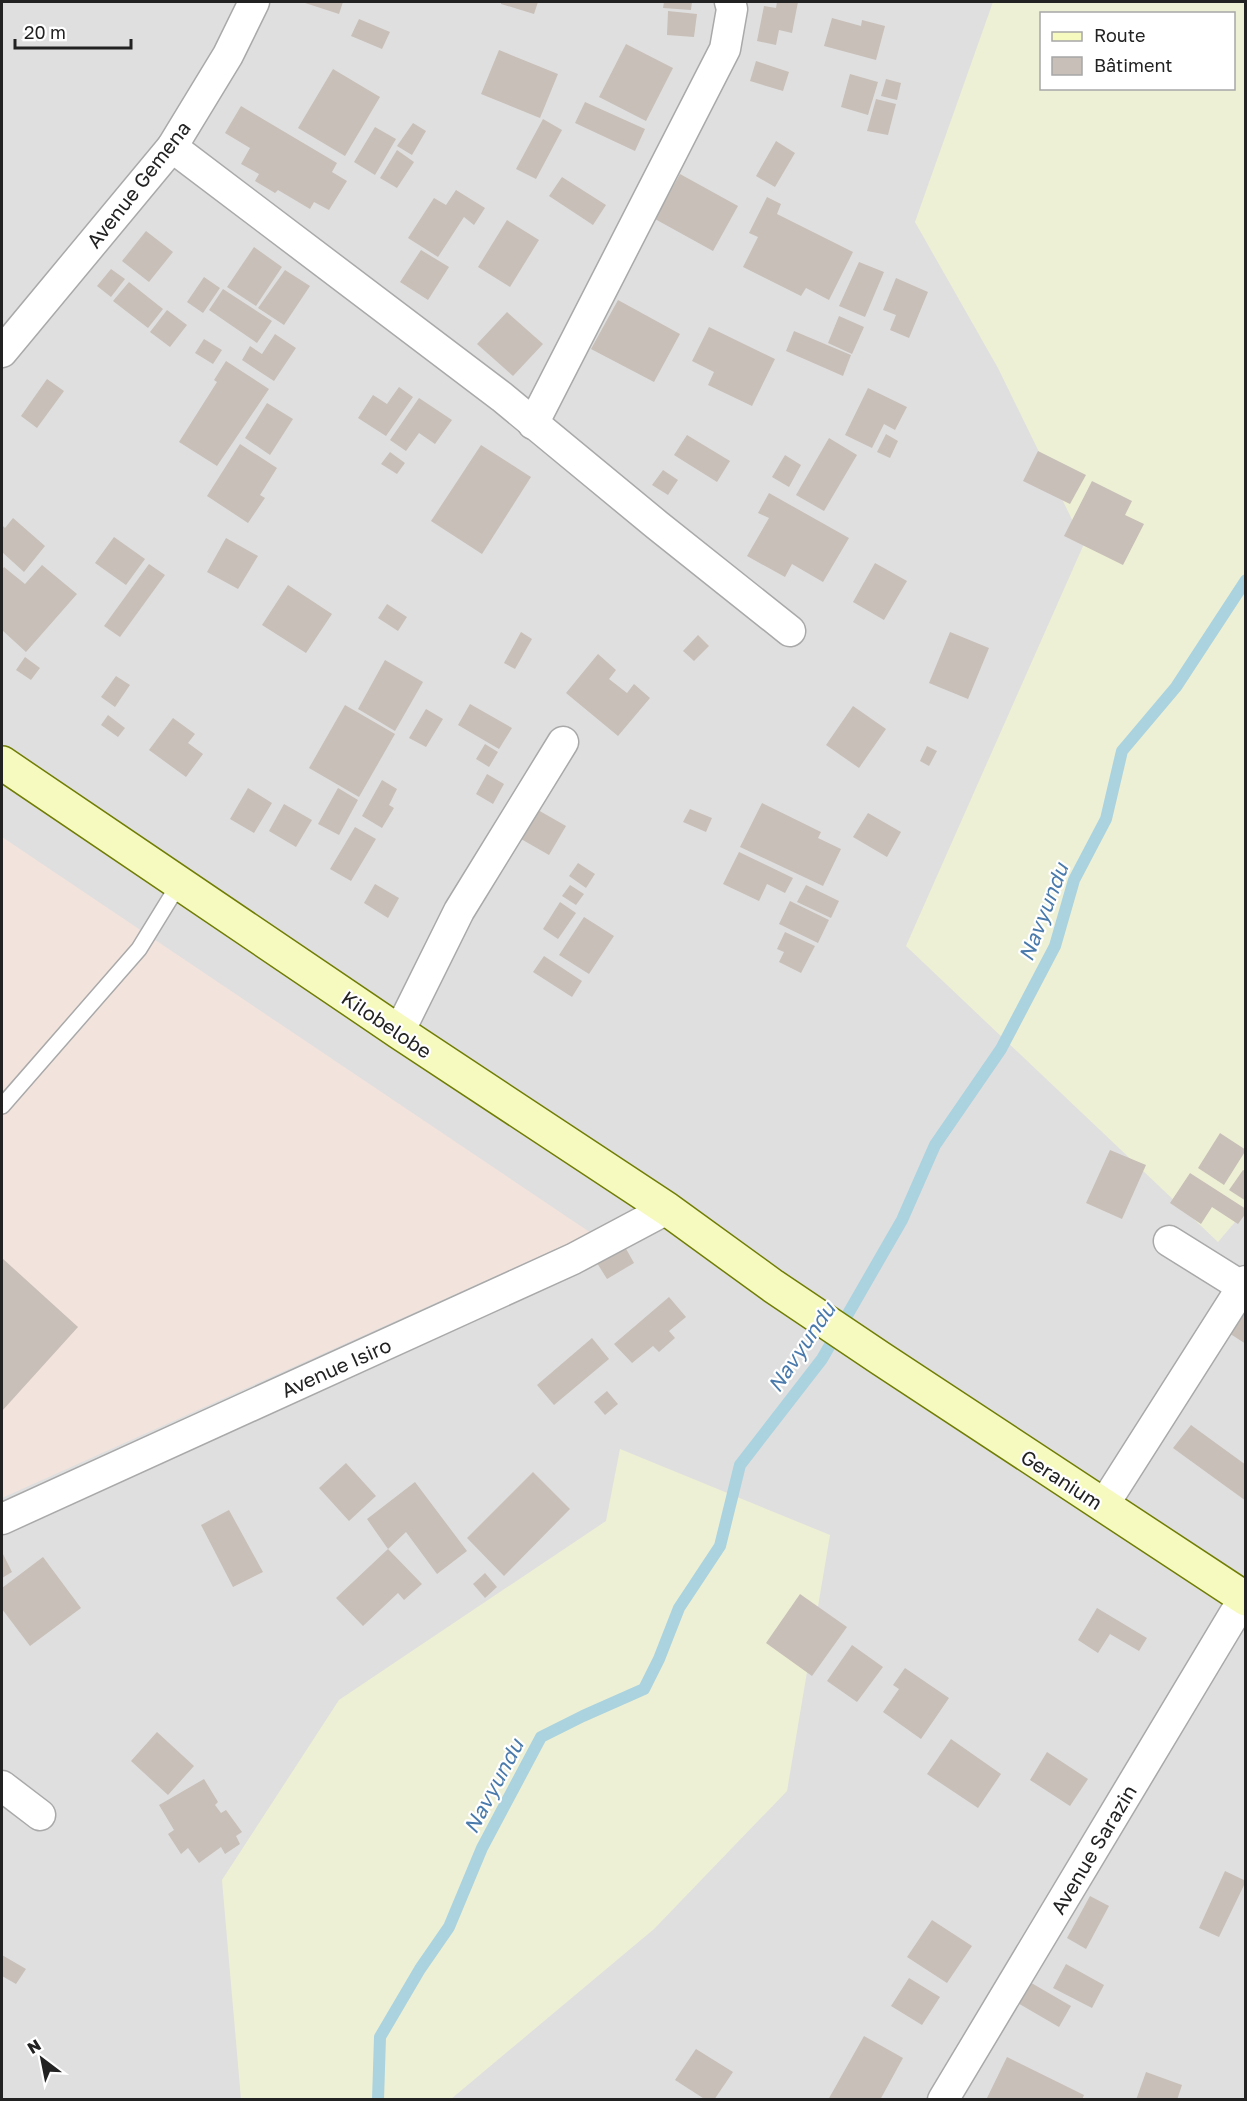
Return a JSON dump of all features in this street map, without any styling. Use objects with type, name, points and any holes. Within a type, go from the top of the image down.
[{"type":"street","name":"Avenue Gemena","points":[[2,352],[172,147],[228,55],[254,2]]},
{"type":"street","points":[[533,424],[725,49],[732,9],[730,2]]},
{"type":"street","points":[[172,147],[483,383],[790,631]]},
{"type":"street","points":[[399,1032],[459,911],[562,742]]},
{"type":"street","name":"Kilobelobe","points":[[2,763],[399,1032],[667,1209],[773,1286]]},
{"type":"street","name":"Avenue Isiro","points":[[2,1519],[573,1259],[667,1209]]},
{"type":"street","points":[[1103,1506],[1244,1285],[1169,1241]]},
{"type":"street","name":"Geranium","points":[[773,1286],[1245,1599]]},
{"type":"street","name":"Avenue Sarazin","points":[[943,2100],[1245,1599]]},
{"type":"street","points":[[2,1786],[39,1815]]},
{"type":"lane","points":[[2,1106],[139,949],[179,884]]},
{"type":"shaded area","points":[[2,2],[1245,2],[1245,2099],[2,2099]]},
{"type":"shaded area","points":[[2,837],[591,1233],[2,1498]]},
{"type":"green space","points":[[993,2],[1245,2],[1246,1209],[1218,1242],[906,946],[1084,544],[998,368],[915,222]]},
{"type":"green space","points":[[620,1449],[830,1535],[787,1791],[654,1929],[451,2099],[241,2099],[222,1880],[339,1700],[606,1521]]},
{"type":"building","points":[[302,2],[343,2],[339,14]]},
{"type":"building","points":[[501,2],[538,2],[534,14],[501,4]]},
{"type":"building","points":[[664,2],[692,2],[691,10],[663,8]]},
{"type":"building","points":[[777,2],[798,2],[792,33],[779,30],[776,45],[757,41],[764,6],[776,8]]},
{"type":"building","points":[[668,11],[697,14],[694,37],[667,35]]},
{"type":"building","points":[[832,18],[861,26],[862,20],[885,26],[876,60],[824,46]]},
{"type":"building","points":[[359,19],[390,32],[382,49],[351,36]]},
{"type":"building","points":[[626,44],[673,68],[646,121],[599,97]]},
{"type":"building","points":[[499,50],[558,74],[540,118],[481,94]]},
{"type":"building","points":[[756,61],[789,72],[783,91],[750,81]]},
{"type":"building","points":[[333,69],[380,97],[345,156],[298,128]]},
{"type":"building","points":[[850,74],[878,82],[868,115],[841,107]]},
{"type":"building","points":[[886,79],[901,83],[897,100],[881,96]]},
{"type":"building","points":[[876,99],[896,104],[888,135],[867,131]]},
{"type":"building","points":[[585,102],[645,129],[635,151],[575,123]]},
{"type":"building","points":[[241,106],[337,163],[332,172],[347,181],[329,210],[314,202],[310,209],[278,190],[275,193],[255,181],[259,174],[241,164],[250,148],[225,133]]},
{"type":"building","points":[[543,119],[562,130],[536,179],[516,169]]},
{"type":"building","points":[[413,123],[426,131],[412,155],[397,146]]},
{"type":"building","points":[[375,127],[396,139],[375,175],[354,162]]},
{"type":"building","points":[[776,141],[795,153],[775,187],[756,176]]},
{"type":"building","points":[[397,150],[414,162],[397,188],[380,178]]},
{"type":"building","points":[[680,174],[738,206],[713,251],[655,219]]},
{"type":"building","points":[[562,177],[606,205],[593,225],[549,196]]},
{"type":"building","points":[[456,190],[485,208],[474,225],[464,217],[438,257],[408,238],[434,198],[446,205]]},
{"type":"building","points":[[767,197],[781,204],[777,214],[853,252],[829,300],[806,288],[801,296],[743,267],[758,237],[749,233]]},
{"type":"building","points":[[507,220],[539,240],[510,287],[478,267]]},
{"type":"building","points":[[146,231],[173,252],[149,282],[122,261]]},
{"type":"building","points":[[254,247],[282,267],[256,306],[227,287]]},
{"type":"building","points":[[421,250],[449,267],[428,300],[400,282]]},
{"type":"building","points":[[859,262],[884,272],[865,317],[839,306]]},
{"type":"building","points":[[111,269],[125,279],[111,297],[97,286]]},
{"type":"building","points":[[285,270],[310,286],[284,325],[258,308]]},
{"type":"building","points":[[204,277],[220,288],[203,313],[187,302]]},
{"type":"building","points":[[896,278],[928,292],[909,338],[890,330],[896,315],[883,310]]},
{"type":"building","points":[[129,282],[163,309],[148,328],[113,301]]},
{"type":"building","points":[[223,289],[272,321],[257,343],[209,310]]},
{"type":"building","points":[[618,300],[680,334],[654,382],[591,349]]},
{"type":"building","points":[[167,310],[187,325],[170,347],[150,332]]},
{"type":"building","points":[[507,312],[543,344],[513,376],[477,344]]},
{"type":"building","points":[[839,316],[864,327],[852,354],[828,343]]},
{"type":"building","points":[[709,327],[775,359],[752,406],[708,385],[714,372],[692,361]]},
{"type":"building","points":[[794,331],[851,355],[843,376],[786,351]]},
{"type":"building","points":[[275,334],[296,348],[274,381],[242,360],[250,346],[262,354]]},
{"type":"building","points":[[204,339],[222,350],[213,364],[195,353]]},
{"type":"building","points":[[226,361],[269,389],[217,466],[179,442],[217,382],[214,380]]},
{"type":"building","points":[[47,379],[64,391],[37,428],[21,416]]},
{"type":"building","points":[[399,387],[413,397],[386,436],[358,418],[373,395],[387,404]]},
{"type":"building","points":[[868,388],[907,407],[895,430],[884,424],[872,448],[845,435]]},
{"type":"building","points":[[419,398],[452,420],[435,444],[419,433],[406,451],[390,440]]},
{"type":"building","points":[[267,403],[293,419],[270,455],[245,438]]},
{"type":"building","points":[[886,434],[898,441],[890,458],[877,452]]},
{"type":"building","points":[[687,435],[730,461],[717,482],[674,455]]},
{"type":"building","points":[[829,438],[857,455],[824,511],[796,495]]},
{"type":"building","points":[[240,444],[277,468],[260,495],[265,498],[248,523],[207,496]]},
{"type":"building","points":[[481,445],[531,477],[482,554],[431,521]]},
{"type":"building","points":[[1038,451],[1086,475],[1070,504],[1023,481]]},
{"type":"building","points":[[390,452],[405,463],[397,474],[381,464]]},
{"type":"building","points":[[785,455],[801,465],[789,487],[772,477]]},
{"type":"building","points":[[663,470],[678,480],[668,495],[652,485]]},
{"type":"building","points":[[1092,481],[1132,501],[1125,515],[1144,524],[1123,565],[1064,536]]},
{"type":"building","points":[[769,493],[849,538],[823,582],[792,564],[785,577],[747,556],[769,518],[758,513]]},
{"type":"building","points":[[13,518],[45,546],[24,572],[2,552],[2,525],[5,528]]},
{"type":"building","points":[[114,537],[145,559],[126,585],[95,563]]},
{"type":"building","points":[[226,538],[258,556],[238,589],[207,572]]},
{"type":"building","points":[[875,563],[907,581],[884,620],[853,602]]},
{"type":"building","points":[[149,564],[165,575],[120,637],[104,626]]},
{"type":"building","points":[[42,565],[77,594],[26,652],[2,630],[2,570],[4,567],[25,584]]},
{"type":"building","points":[[288,585],[332,614],[306,653],[262,625]]},
{"type":"building","points":[[387,604],[407,617],[398,631],[378,618]]},
{"type":"building","points":[[521,632],[532,639],[515,669],[504,663]]},
{"type":"building","points":[[950,632],[989,648],[968,699],[929,683]]},
{"type":"building","points":[[698,635],[709,646],[694,661],[683,651]]},
{"type":"building","points":[[598,654],[616,670],[609,679],[627,693],[634,684],[650,698],[618,736],[566,693]]},
{"type":"building","points":[[25,657],[40,668],[31,680],[16,670]]},
{"type":"building","points":[[385,660],[423,682],[395,731],[358,709]]},
{"type":"building","points":[[116,676],[130,685],[115,707],[101,697]]},
{"type":"building","points":[[470,704],[512,728],[499,749],[458,725]]},
{"type":"building","points":[[345,705],[395,734],[359,797],[309,768]]},
{"type":"building","points":[[853,706],[886,729],[859,768],[826,745]]},
{"type":"building","points":[[426,709],[443,719],[426,747],[409,738]]},
{"type":"building","points":[[108,715],[125,728],[118,737],[101,725]]},
{"type":"building","points":[[173,718],[195,734],[188,743],[203,754],[186,777],[149,750]]},
{"type":"building","points":[[485,744],[498,752],[489,767],[476,759]]},
{"type":"building","points":[[927,746],[937,751],[929,766],[920,761]]},
{"type":"building","points":[[487,774],[504,784],[493,804],[476,794]]},
{"type":"building","points":[[382,780],[397,789],[389,805],[394,808],[382,828],[362,816]]},
{"type":"building","points":[[248,788],[272,803],[254,833],[230,819]]},
{"type":"building","points":[[338,788],[358,800],[339,835],[318,824]]},
{"type":"building","points":[[762,803],[821,832],[818,838],[841,849],[823,886],[740,847]]},
{"type":"building","points":[[284,804],[312,820],[296,847],[269,831]]},
{"type":"building","points":[[531,806],[566,826],[549,855],[514,835]]},
{"type":"building","points":[[690,809],[712,818],[706,832],[683,822]]},
{"type":"building","points":[[868,813],[901,832],[887,857],[853,837]]},
{"type":"building","points":[[355,827],[376,839],[351,881],[330,869]]},
{"type":"building","points":[[739,852],[793,878],[785,893],[767,884],[759,901],[723,884]]},
{"type":"building","points":[[578,863],[595,874],[586,888],[569,876]]},
{"type":"building","points":[[375,884],[399,898],[388,918],[364,903]]},
{"type":"building","points":[[570,885],[584,894],[576,905],[562,896]]},
{"type":"building","points":[[806,885],[839,901],[831,918],[797,902]]},
{"type":"building","points":[[790,901],[829,920],[818,943],[779,924]]},
{"type":"building","points":[[560,902],[576,913],[558,939],[543,929]]},
{"type":"building","points":[[584,917],[614,936],[589,974],[559,955]]},
{"type":"building","points":[[785,932],[815,946],[801,973],[779,962],[784,952],[777,949]]},
{"type":"building","points":[[544,956],[582,981],[572,997],[533,972]]},
{"type":"building","points":[[1220,1133],[1246,1150],[1224,1185],[1198,1168]]},
{"type":"building","points":[[1110,1150],[1146,1165],[1122,1219],[1086,1203]]},
{"type":"building","points":[[1243,1170],[1246,1171],[1246,1201],[1229,1190]]},
{"type":"building","points":[[1190,1173],[1246,1209],[1246,1213],[1238,1224],[1212,1207],[1201,1224],[1170,1203]]},
{"type":"building","points":[[625,1247],[634,1263],[607,1279],[597,1263]]},
{"type":"building","points":[[2,1258],[78,1327],[2,1411]]},
{"type":"building","points":[[669,1297],[686,1317],[669,1331],[675,1338],[659,1352],[653,1346],[632,1363],[614,1344]]},
{"type":"building","points":[[1237,1305],[1246,1311],[1246,1344],[1221,1328]]},
{"type":"building","points":[[592,1338],[609,1359],[554,1405],[537,1385]]},
{"type":"building","points":[[607,1391],[618,1404],[605,1415],[594,1402]]},
{"type":"building","points":[[1191,1425],[1246,1465],[1246,1501],[1173,1448]]},
{"type":"building","points":[[346,1463],[376,1496],[349,1521],[319,1488]]},
{"type":"building","points":[[533,1472],[570,1509],[504,1576],[467,1538]]},
{"type":"building","points":[[415,1482],[467,1551],[437,1574],[406,1532],[388,1549],[367,1519]]},
{"type":"building","points":[[229,1510],[263,1572],[233,1587],[201,1525]]},
{"type":"building","points":[[388,1549],[422,1584],[404,1600],[398,1593],[363,1626],[336,1598]]},
{"type":"building","points":[[2,1552],[12,1572],[2,1578]]},
{"type":"building","points":[[43,1557],[81,1608],[30,1646],[2,1609],[2,1588]]},
{"type":"building","points":[[485,1573],[497,1587],[485,1598],[473,1584]]},
{"type":"building","points":[[800,1594],[847,1627],[812,1676],[766,1643]]},
{"type":"building","points":[[1097,1608],[1147,1638],[1139,1651],[1110,1634],[1098,1653],[1078,1640]]},
{"type":"building","points":[[852,1645],[883,1667],[857,1702],[827,1681]]},
{"type":"building","points":[[905,1668],[949,1698],[921,1739],[883,1712],[899,1689],[893,1685]]},
{"type":"building","points":[[157,1732],[194,1766],[168,1795],[131,1761]]},
{"type":"building","points":[[951,1739],[1001,1774],[978,1808],[927,1774]]},
{"type":"building","points":[[1047,1752],[1088,1779],[1070,1806],[1030,1780]]},
{"type":"building","points":[[204,1779],[218,1802],[215,1805],[221,1813],[226,1810],[242,1832],[236,1836],[240,1844],[225,1854],[221,1847],[199,1863],[188,1848],[181,1854],[168,1834],[174,1830],[159,1805]]},
{"type":"building","points":[[1225,1871],[1246,1881],[1219,1937],[1199,1928]]},
{"type":"building","points":[[1090,1896],[1109,1906],[1086,1949],[1067,1938]]},
{"type":"building","points":[[932,1920],[972,1946],[947,1983],[907,1957]]},
{"type":"building","points":[[2,1955],[26,1969],[16,1984],[2,1976]]},
{"type":"building","points":[[1066,1964],[1104,1985],[1092,2008],[1053,1988]]},
{"type":"building","points":[[909,1978],[940,1997],[922,2025],[891,2006]]},
{"type":"building","points":[[1028,1981],[1071,2006],[1059,2027],[1016,2002]]},
{"type":"building","points":[[864,2036],[903,2058],[880,2100],[828,2100]]},
{"type":"building","points":[[696,2049],[733,2072],[714,2100],[706,2100],[675,2080]]},
{"type":"building","points":[[1007,2057],[1084,2095],[1082,2100],[986,2100]]},
{"type":"building","points":[[1146,2072],[1182,2085],[1177,2100],[1136,2100]]},
{"type":"waterway","name":"Navyundu","points":[[378,2100],[380,2037],[420,1969],[449,1927],[482,1848],[541,1737],[644,1689],[659,1659],[679,1608],[720,1546],[740,1465],[822,1359],[902,1220],[935,1145],[1001,1049],[1055,946],[1074,880],[1106,819],[1122,751],[1176,687],[1246,580]]}]
